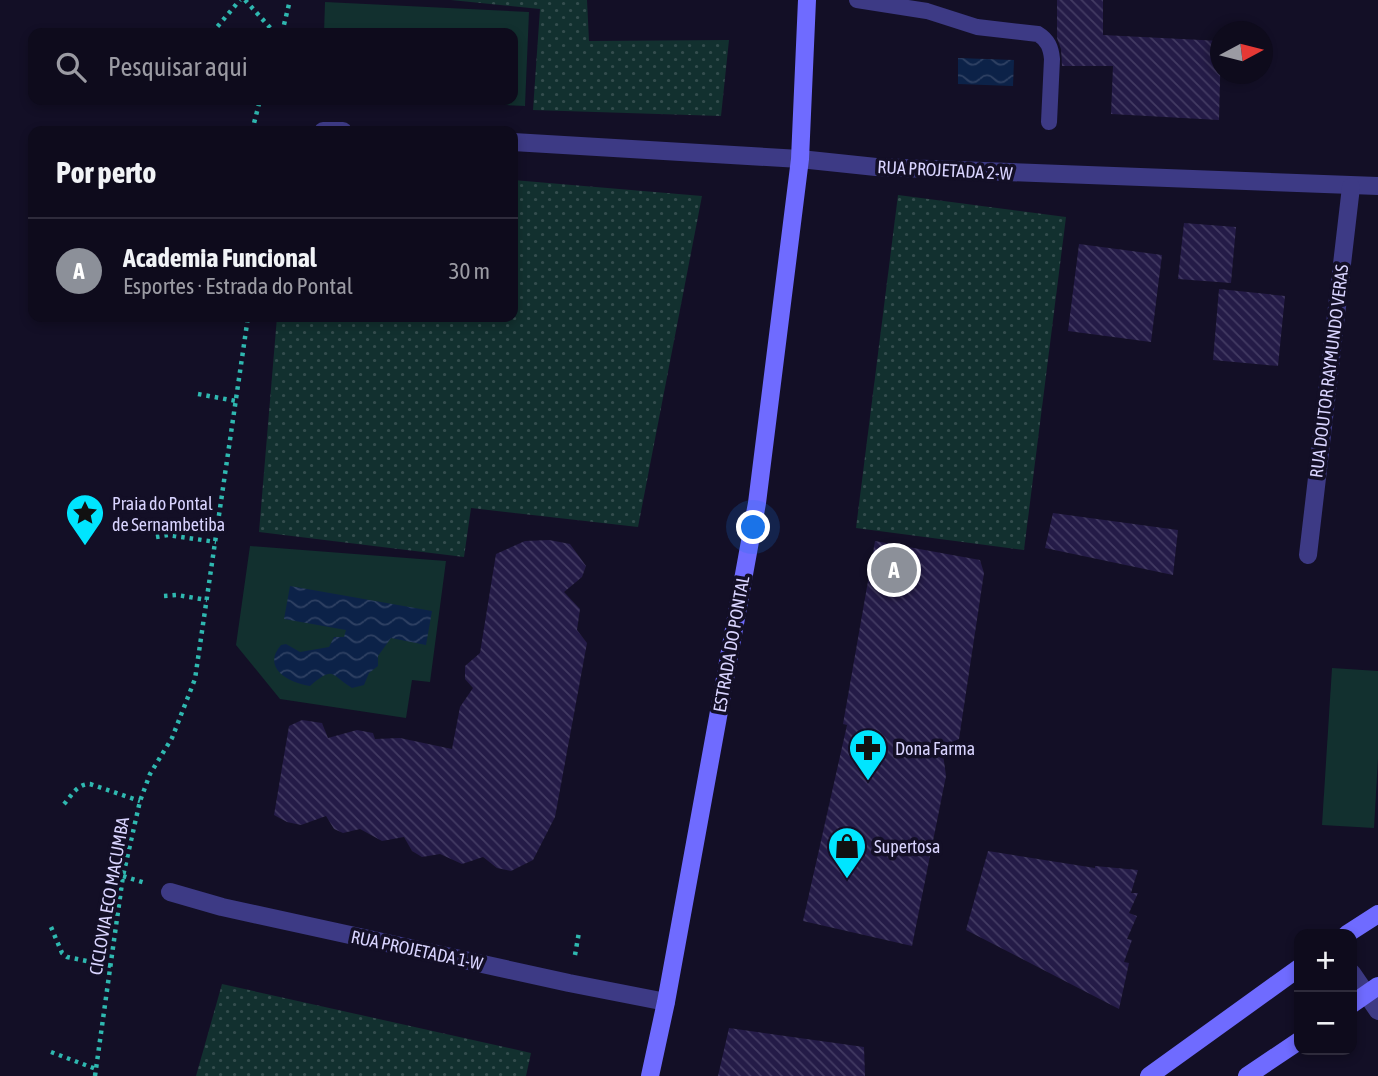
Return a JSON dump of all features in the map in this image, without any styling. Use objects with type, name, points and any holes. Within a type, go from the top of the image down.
[{"type":"main road","name":"ESTRADA DO PONTAL","points":[[650,1076],[666,1002],[757,503],[800,159],[807,0]]},
{"type":"main road","points":[[1355,929],[1378,914]]},
{"type":"main road","points":[[1149,1076],[1294,972]]},
{"type":"main road","points":[[1247,1076],[1294,1044]]},
{"type":"street","name":"RUA PROJETADA 2-W","points":[[518,142],[800,159],[877,167],[1378,186]]},
{"type":"street","name":"RUA DOUTOR RAYMUNDO VERAS","points":[[1308,555],[1351,187]]},
{"type":"street","name":"RUA PROJETADA 1-W","points":[[170,892],[235,910],[666,1002]]},
{"type":"street","points":[[1365,995],[1378,1012]]},
{"type":"lane","points":[[857,0],[927,11],[977,27],[1044,37],[1051,50],[1052,59],[1049,122]]},
{"type":"path","points":[[216,28],[240,0]]},
{"type":"path","points":[[245,0],[270,28]]},
{"type":"path","points":[[283,28],[290,0]]},
{"type":"path","points":[[253,126],[259,105]]},
{"type":"path","name":"CICLOVIA ECO MACUMBA","points":[[95,1076],[123,876],[140,801],[150,774],[172,738],[195,679],[247,322]]},
{"type":"path","points":[[198,394],[236,401]]},
{"type":"path","points":[[156,537],[168,535],[216,542]]},
{"type":"path","points":[[164,596],[207,600]]},
{"type":"path","points":[[64,804],[80,785],[90,783],[140,801]]},
{"type":"path","points":[[51,927],[67,957],[111,966]]},
{"type":"path","points":[[51,1052],[96,1069]]},
{"type":"green space","points":[[451,0],[587,0],[589,41],[729,40],[721,116],[533,110],[540,9]]},
{"type":"green space","points":[[325,2],[529,12],[525,106],[503,105],[518,105],[518,28],[324,28]]},
{"type":"green space","points":[[518,180],[702,196],[638,527],[471,508],[464,557],[259,532],[277,322],[518,322]]},
{"type":"green space","points":[[898,195],[1066,217],[1024,550],[856,528]]},
{"type":"green space","points":[[250,546],[446,561],[430,682],[412,680],[406,718],[280,699],[236,645]]},
{"type":"green space","points":[[1332,668],[1378,671],[1378,759],[1374,828],[1322,825]]},
{"type":"green space","points":[[222,984],[531,1053],[526,1076],[196,1076]]},
{"type":"water","points":[[958,58],[1014,60],[1013,86],[958,84]]},
{"type":"water","points":[[290,586],[432,611],[426,645],[391,638],[378,656],[378,666],[369,673],[364,685],[352,688],[332,674],[310,686],[294,682],[276,667],[274,661],[281,645],[286,644],[300,652],[329,647],[334,637],[344,637],[346,630],[284,619]]},
{"type":"building","points":[[1057,0],[1103,0],[1103,35],[1210,40],[1210,84],[1220,84],[1219,120],[1111,114],[1113,66],[1062,66],[1057,38]]},
{"type":"building","points":[[1184,223],[1236,227],[1231,283],[1178,279]]},
{"type":"building","points":[[1079,244],[1162,255],[1151,342],[1068,331]]},
{"type":"building","points":[[1219,289],[1285,296],[1278,366],[1213,360]]},
{"type":"building","points":[[1053,513],[1178,530],[1173,575],[1045,548]]},
{"type":"building","points":[[549,540],[570,544],[586,566],[582,577],[564,592],[580,609],[577,630],[587,643],[555,817],[533,860],[511,871],[497,868],[483,857],[462,864],[440,854],[422,857],[412,851],[404,837],[382,841],[360,829],[343,833],[334,829],[326,816],[301,825],[274,815],[289,726],[302,720],[322,723],[328,738],[357,730],[373,733],[375,739],[400,738],[452,749],[460,707],[473,688],[465,679],[465,666],[480,653],[496,554],[525,541]]},
{"type":"building","points":[[875,541],[980,560],[984,573],[959,739],[942,746],[946,776],[912,946],[803,921],[847,725],[843,724]]},
{"type":"building","points":[[988,851],[1095,868],[1138,870],[1131,893],[1138,893],[1129,913],[1137,916],[1127,939],[1132,940],[1124,962],[1129,963],[1119,1009],[966,930]]},
{"type":"building","points":[[729,1028],[864,1047],[865,1076],[718,1076]]},
{"type":"place","name":"Praia do Pontal de Sernambetiba","points":[[85,547]]},
{"type":"place","name":"Academia Funcional","points":[[894,570]]},
{"type":"place","name":"Dona Farma","points":[[868,782]]},
{"type":"place","name":"Supertosa","points":[[847,880]]}]
